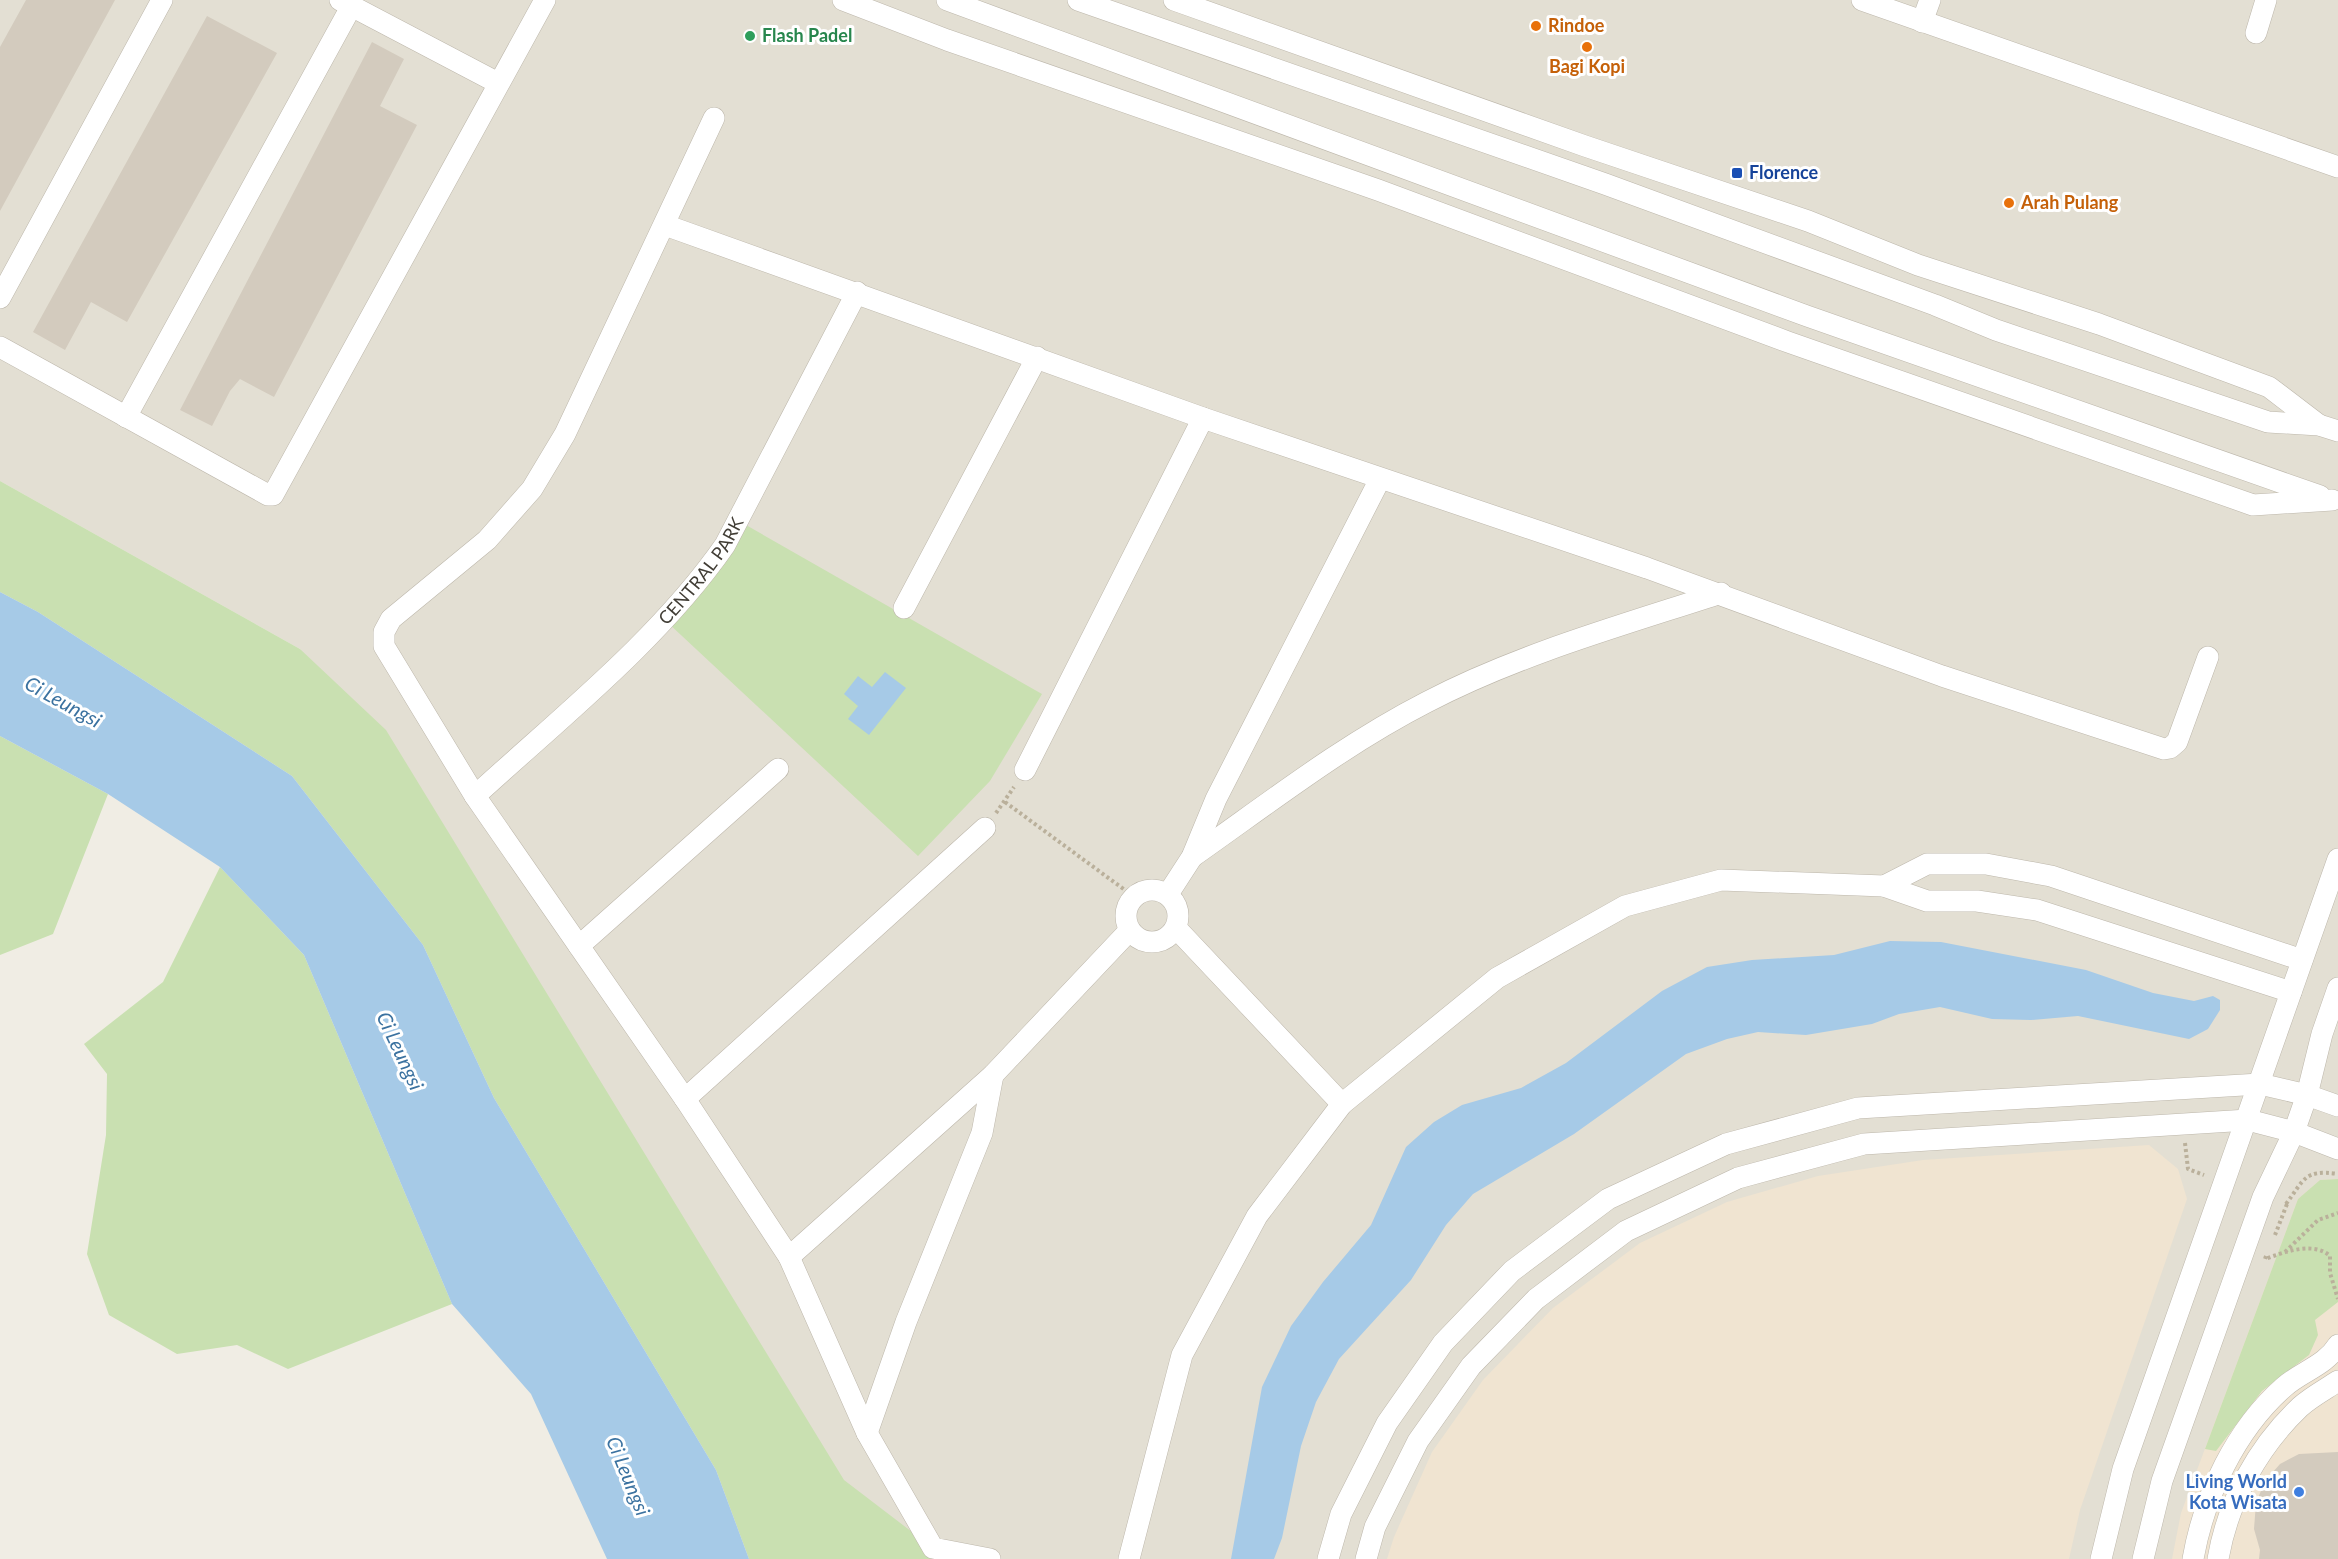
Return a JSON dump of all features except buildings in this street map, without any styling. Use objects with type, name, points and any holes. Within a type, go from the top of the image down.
[{"type":"street","points":[[0,298],[162,0]]},
{"type":"street","points":[[0,347],[268,495],[277,492],[545,0]]},
{"type":"street","points":[[843,0],[947,40],[1378,190],[1788,342],[2253,505],[2335,501]]},
{"type":"street","points":[[947,0],[1807,316],[2335,501]]},
{"type":"street","points":[[1078,0],[1439,126],[1935,305],[1996,330],[2268,422],[2329,428]]},
{"type":"street","points":[[1174,0],[1487,109],[1585,146],[1808,221],[1918,265],[2099,324],[2269,387],[2329,428]]},
{"type":"street","points":[[1862,0],[2338,167]]},
{"type":"street","points":[[1922,22],[1930,0]]},
{"type":"street","points":[[2256,33],[2265,0]]},
{"type":"street","points":[[126,417],[346,3],[498,83]]},
{"type":"street","points":[[1439,126],[1487,109]]},
{"type":"street","points":[[714,118],[565,435],[532,489],[487,540],[391,619],[384,632],[384,646],[475,796],[685,1099],[789,1257],[867,1433],[933,1548],[990,1559]]},
{"type":"street","points":[[1358,151],[1378,190]]},
{"type":"street","points":[[665,225],[1203,418],[1721,593],[1942,676],[2164,749],[2170,748],[2177,742],[2208,657]]},
{"type":"street","points":[[1918,265],[1935,305]]},
{"type":"street","name":"CENTRAL PARK","points":[[475,796],[662,624],[714,561],[725,545],[857,292]]},
{"type":"street","points":[[904,608],[1037,357]]},
{"type":"street","points":[[1025,770],[1203,418]]},
{"type":"street","points":[[1168,894],[1192,856],[1216,799],[1380,479]]},
{"type":"street","points":[[1192,856],[1332,758],[1428,701],[1570,643],[1721,593]]},
{"type":"street","points":[[579,946],[778,769]]},
{"type":"street","points":[[685,1099],[985,828]]},
{"type":"street","points":[[2101,1559],[2123,1469],[2248,1120],[2338,859]]},
{"type":"street","points":[[1884,886],[1927,864],[1986,864],[2051,876],[2302,960]]},
{"type":"street","points":[[1129,1559],[1182,1355],[1257,1216],[1342,1104],[1497,978],[1625,906],[1721,880],[1884,886],[1927,902],[1977,902],[2037,910],[2291,992]]},
{"type":"street","points":[[1150,889],[1168,894],[1179,909],[1176,928],[1163,941],[1144,942],[1129,931],[1125,913],[1133,896],[1150,889]]},
{"type":"street","points":[[1176,928],[1342,1104]]},
{"type":"street","points":[[789,1257],[993,1075],[1129,931]]},
{"type":"street","points":[[2143,1559],[2162,1482],[2263,1197],[2294,1132],[2307,1095],[2322,1034],[2338,988]]},
{"type":"street","points":[[867,1433],[906,1322],[982,1133],[993,1075]]},
{"type":"street","points":[[1328,1559],[1341,1514],[1387,1423],[1443,1343],[1512,1271],[1608,1199],[1726,1144],[1858,1108],[2260,1084],[2307,1095],[2338,1106]]},
{"type":"street","points":[[1366,1559],[1375,1527],[1418,1441],[1471,1366],[1536,1299],[1626,1231],[1738,1179],[1864,1144],[2248,1120],[2294,1132],[2338,1149]]},
{"type":"street","points":[[2193,1559],[2216,1483],[2244,1431],[2285,1386],[2336,1359]]},
{"type":"street","points":[[2218,1559],[2238,1492],[2267,1442],[2302,1406],[2338,1381]]},
{"type":"path","points":[[985,828],[1025,770]]},
{"type":"path","points":[[1005,802],[1133,896]]},
{"type":"path","points":[[2183,1124],[2188,1169],[2224,1183]]},
{"type":"path","points":[[2274,1237],[2287,1204],[2299,1182],[2313,1173],[2338,1174]]},
{"type":"path","points":[[2263,1197],[2287,1204]]},
{"type":"path","points":[[2284,1252],[2318,1220],[2338,1213]]},
{"type":"path","points":[[2270,1248],[2265,1259],[2284,1252],[2319,1249],[2326,1253],[2330,1256],[2330,1273],[2338,1299]]},
{"type":"shaded area","points":[[0,0],[2338,0],[2338,1559],[850,1559],[300,649],[0,481]]},
{"type":"shaded area","points":[[2149,1145],[2178,1169],[2187,1199],[2080,1510],[2069,1559],[1387,1559],[1394,1537],[1432,1452],[1483,1380],[1553,1308],[1640,1243],[1727,1202],[1818,1176],[1923,1160]]},
{"type":"shaded area","points":[[2338,1179],[2338,1559],[2172,1559],[2181,1513],[2298,1199],[2320,1180]]},
{"type":"green space","points":[[0,481],[300,649],[386,730],[844,1480],[933,1548],[936,1559],[749,1559],[716,1470],[494,1098],[423,945],[292,776],[38,612],[0,592]]},
{"type":"green space","points":[[746,525],[1042,694],[990,781],[918,856],[667,622]]},
{"type":"green space","points":[[0,736],[108,794],[53,934],[0,955]]},
{"type":"green space","points":[[220,867],[304,955],[452,1304],[288,1369],[237,1345],[177,1354],[109,1315],[87,1254],[106,1135],[107,1074],[84,1044],[163,982]]},
{"type":"green space","points":[[2338,1179],[2338,1302],[2315,1320],[2318,1335],[2309,1355],[2262,1391],[2216,1451],[2205,1449],[2298,1199],[2320,1180]]},
{"type":"water","name":"Ci Leungsi","points":[[0,592],[38,612],[292,776],[423,945],[494,1098],[716,1470],[749,1559],[607,1559],[531,1394],[452,1304],[304,955],[220,867],[108,794],[0,736]]},
{"type":"water","points":[[885,672],[906,688],[869,735],[848,719],[858,706],[844,694],[858,676],[872,687]]},
{"type":"water","points":[[1890,941],[1941,942],[2086,970],[2153,993],[2194,1001],[2213,996],[2220,1000],[2220,1010],[2208,1029],[2189,1039],[2078,1016],[2031,1020],[1992,1019],[1940,1007],[1899,1014],[1872,1024],[1806,1035],[1758,1032],[1727,1039],[1686,1054],[1574,1134],[1473,1194],[1446,1225],[1411,1280],[1339,1359],[1316,1402],[1301,1446],[1282,1538],[1274,1559],[1231,1559],[1262,1387],[1291,1326],[1323,1282],[1371,1225],[1406,1147],[1434,1122],[1462,1105],[1521,1088],[1566,1063],[1662,991],[1707,967],[1752,960],[1834,955]]},
{"type":"place","name":"Rindoe","points":[[1536,26]]},
{"type":"place","name":"Flash Padel","points":[[750,36]]},
{"type":"place","name":"Bagi Kopi","points":[[1587,47]]},
{"type":"place","name":"Florence","points":[[1737,173]]},
{"type":"place","name":"Arah Pulang","points":[[2009,203]]},
{"type":"place","name":"Living World Kota Wisata","points":[[2299,1492]]}]
